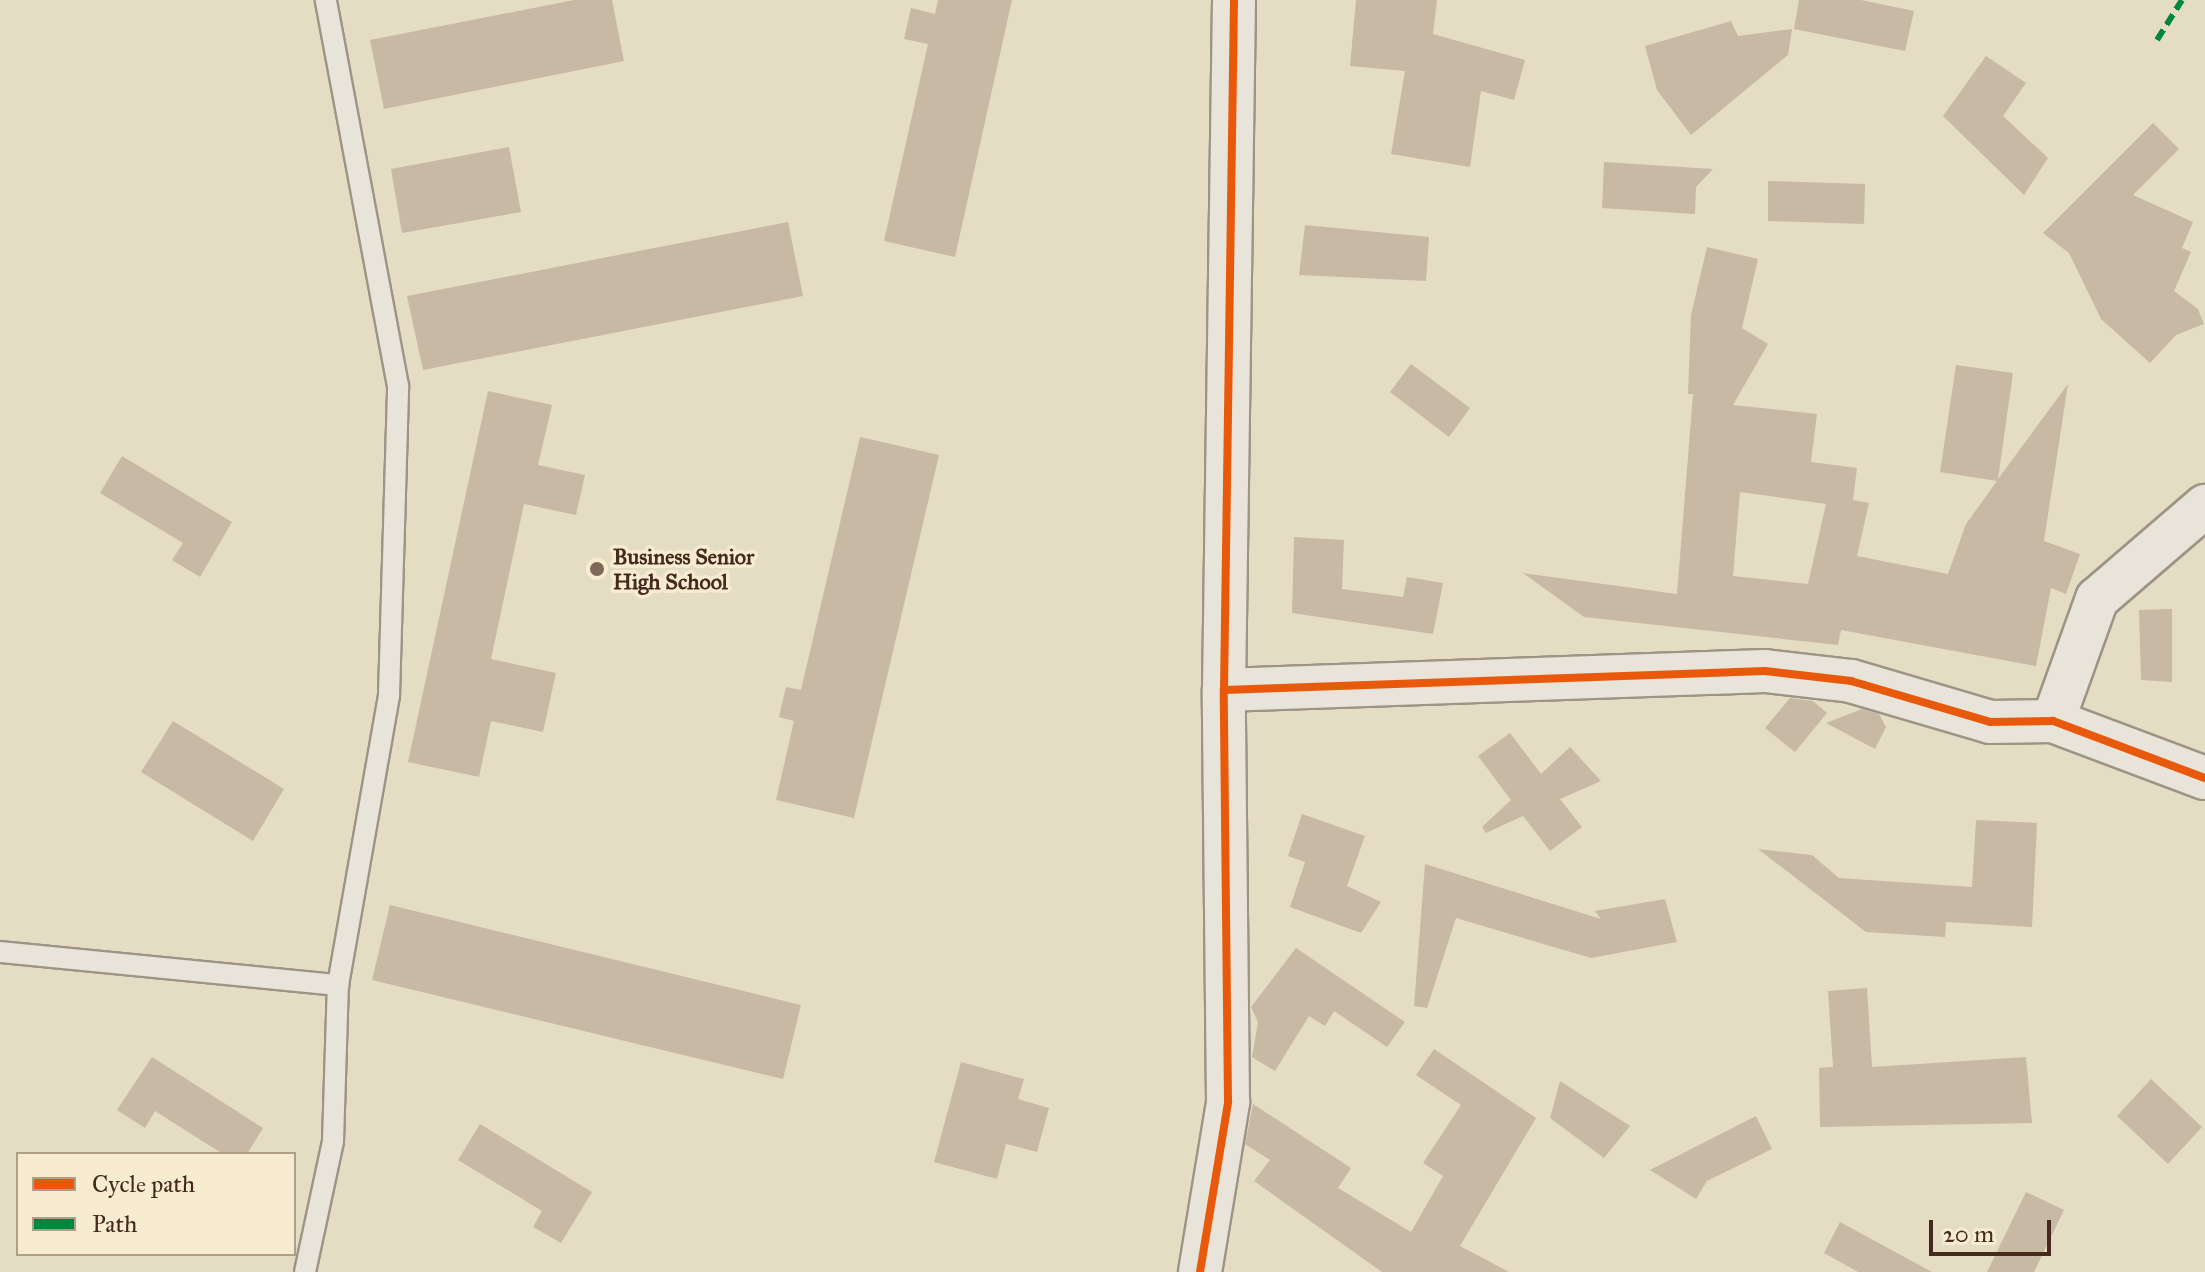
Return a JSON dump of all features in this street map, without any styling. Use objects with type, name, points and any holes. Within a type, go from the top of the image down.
[{"type":"street","points":[[1200,1272],[1228,1102],[1224,690],[1234,0]]},
{"type":"street","points":[[2053,721],[2097,599],[2205,506]]},
{"type":"street","points":[[1224,690],[1765,671],[1851,681],[1990,722],[2053,721],[2205,778]]},
{"type":"lane","points":[[305,1272],[333,1141],[338,985],[389,695],[398,386],[326,0]]},
{"type":"lane","points":[[0,952],[338,985]]},
{"type":"building","points":[[574,0],[612,0],[624,61],[384,109],[370,40]]},
{"type":"building","points":[[938,0],[1012,0],[955,257],[884,241],[928,44],[904,39],[911,8],[935,14]]},
{"type":"building","points":[[1356,0],[1437,0],[1433,34],[1525,60],[1514,100],[1481,91],[1470,167],[1391,154],[1405,71],[1350,66]]},
{"type":"building","points":[[1799,0],[1861,0],[1914,11],[1905,51],[1794,29]]},
{"type":"building","points":[[1731,21],[1738,36],[1792,29],[1788,55],[1691,135],[1657,90],[1645,46]]},
{"type":"building","points":[[1986,56],[2026,83],[2003,116],[2048,158],[2024,195],[1943,116]]},
{"type":"building","points":[[2153,123],[2179,149],[2133,195],[2193,222],[2182,248],[2191,252],[2174,291],[2198,309],[2204,324],[2176,335],[2150,363],[2101,319],[2069,253],[2043,233]]},
{"type":"building","points":[[509,147],[521,212],[402,233],[391,169]]},
{"type":"building","points":[[1604,162],[1713,169],[1696,187],[1695,214],[1602,208]]},
{"type":"building","points":[[1768,181],[1865,184],[1864,224],[1768,221]]},
{"type":"building","points":[[788,222],[803,296],[423,370],[407,296]]},
{"type":"building","points":[[1305,225],[1429,237],[1426,281],[1299,275]]},
{"type":"building","points":[[1707,247],[1758,259],[1742,328],[1768,344],[1733,405],[1817,414],[1811,462],[1857,468],[1853,500],[1869,503],[1857,556],[1948,574],[1966,524],[1997,481],[1940,472],[1956,365],[2013,373],[1998,479],[2068,384],[2044,541],[2080,554],[2066,594],[2051,588],[2036,666],[1841,630],[1838,645],[1584,617],[1523,573],[1677,594],[1693,394],[1688,394],[1691,315]],"holes":[[[1740,492],[1826,504],[1808,584],[1733,576]]]},
{"type":"building","points":[[1411,364],[1470,408],[1449,437],[1390,392]]},
{"type":"building","points":[[488,391],[552,405],[538,465],[585,475],[576,515],[524,504],[491,659],[556,673],[543,732],[491,721],[479,777],[408,762]]},
{"type":"building","points":[[860,437],[939,455],[854,818],[776,800],[794,721],[779,717],[786,687],[801,690]]},
{"type":"building","points":[[122,456],[232,522],[200,577],[172,560],[183,543],[100,493]]},
{"type":"building","points":[[1294,537],[1344,540],[1342,589],[1403,597],[1407,577],[1443,583],[1433,634],[1292,613]]},
{"type":"building","points":[[2172,609],[2172,682],[2141,680],[2139,610]]},
{"type":"building","points":[[1790,698],[1813,701],[1827,713],[1795,752],[1765,728]]},
{"type":"building","points":[[1862,709],[1879,714],[1886,727],[1875,749],[1826,723]]},
{"type":"building","points":[[173,721],[284,789],[253,841],[141,772]]},
{"type":"building","points":[[1510,733],[1541,774],[1570,747],[1601,781],[1560,799],[1582,827],[1550,851],[1523,816],[1486,833],[1482,827],[1511,800],[1478,756]]},
{"type":"building","points":[[1302,814],[1365,836],[1347,886],[1381,902],[1361,933],[1290,907],[1305,862],[1288,856]]},
{"type":"building","points":[[1976,820],[2037,823],[2032,927],[1946,922],[1945,937],[1866,932],[1758,849],[1812,855],[1839,878],[1972,887]]},
{"type":"building","points":[[1425,864],[1601,919],[1595,911],[1665,899],[1677,942],[1591,958],[1456,918],[1427,1008],[1414,1006]]},
{"type":"building","points":[[390,905],[801,1005],[783,1079],[372,980]]},
{"type":"building","points":[[1296,948],[1405,1022],[1387,1047],[1334,1011],[1325,1026],[1309,1016],[1275,1071],[1252,1057],[1258,1022],[1251,1007]]},
{"type":"building","points":[[1867,988],[1872,1067],[2026,1057],[2032,1123],[1820,1127],[1819,1068],[1833,1067],[1828,991]]},
{"type":"building","points":[[1434,1049],[1536,1118],[1460,1246],[1509,1272],[1382,1272],[1254,1181],[1270,1160],[1245,1144],[1253,1104],[1351,1168],[1338,1188],[1411,1232],[1443,1176],[1423,1163],[1461,1105],[1416,1075]]},
{"type":"building","points":[[152,1057],[263,1128],[248,1152],[220,1152],[155,1111],[145,1128],[117,1110]]},
{"type":"building","points":[[961,1062],[1024,1079],[1018,1099],[1049,1108],[1037,1152],[1006,1144],[997,1179],[934,1162]]},
{"type":"building","points":[[2151,1079],[2202,1127],[2168,1164],[2117,1116]]},
{"type":"building","points":[[1560,1081],[1630,1126],[1604,1158],[1550,1118]]},
{"type":"building","points":[[1756,1116],[1772,1149],[1707,1181],[1696,1199],[1650,1170]]},
{"type":"building","points":[[480,1124],[592,1192],[561,1243],[533,1227],[542,1211],[458,1160]]},
{"type":"building","points":[[2026,1192],[2064,1210],[2034,1272],[1987,1272]]},
{"type":"building","points":[[1840,1222],[1932,1272],[1858,1272],[1824,1253]]},
{"type":"marked path","points":[[2157,40],[2182,0]]},
{"type":"cycle path","points":[[1200,1272],[1228,1102],[1224,690],[1234,0]]},
{"type":"cycle path","points":[[1224,690],[1765,671],[1851,681],[1990,722],[2053,721],[2205,778]]},
{"type":"place","name":"Business Senior High School","points":[[597,569]]}]
